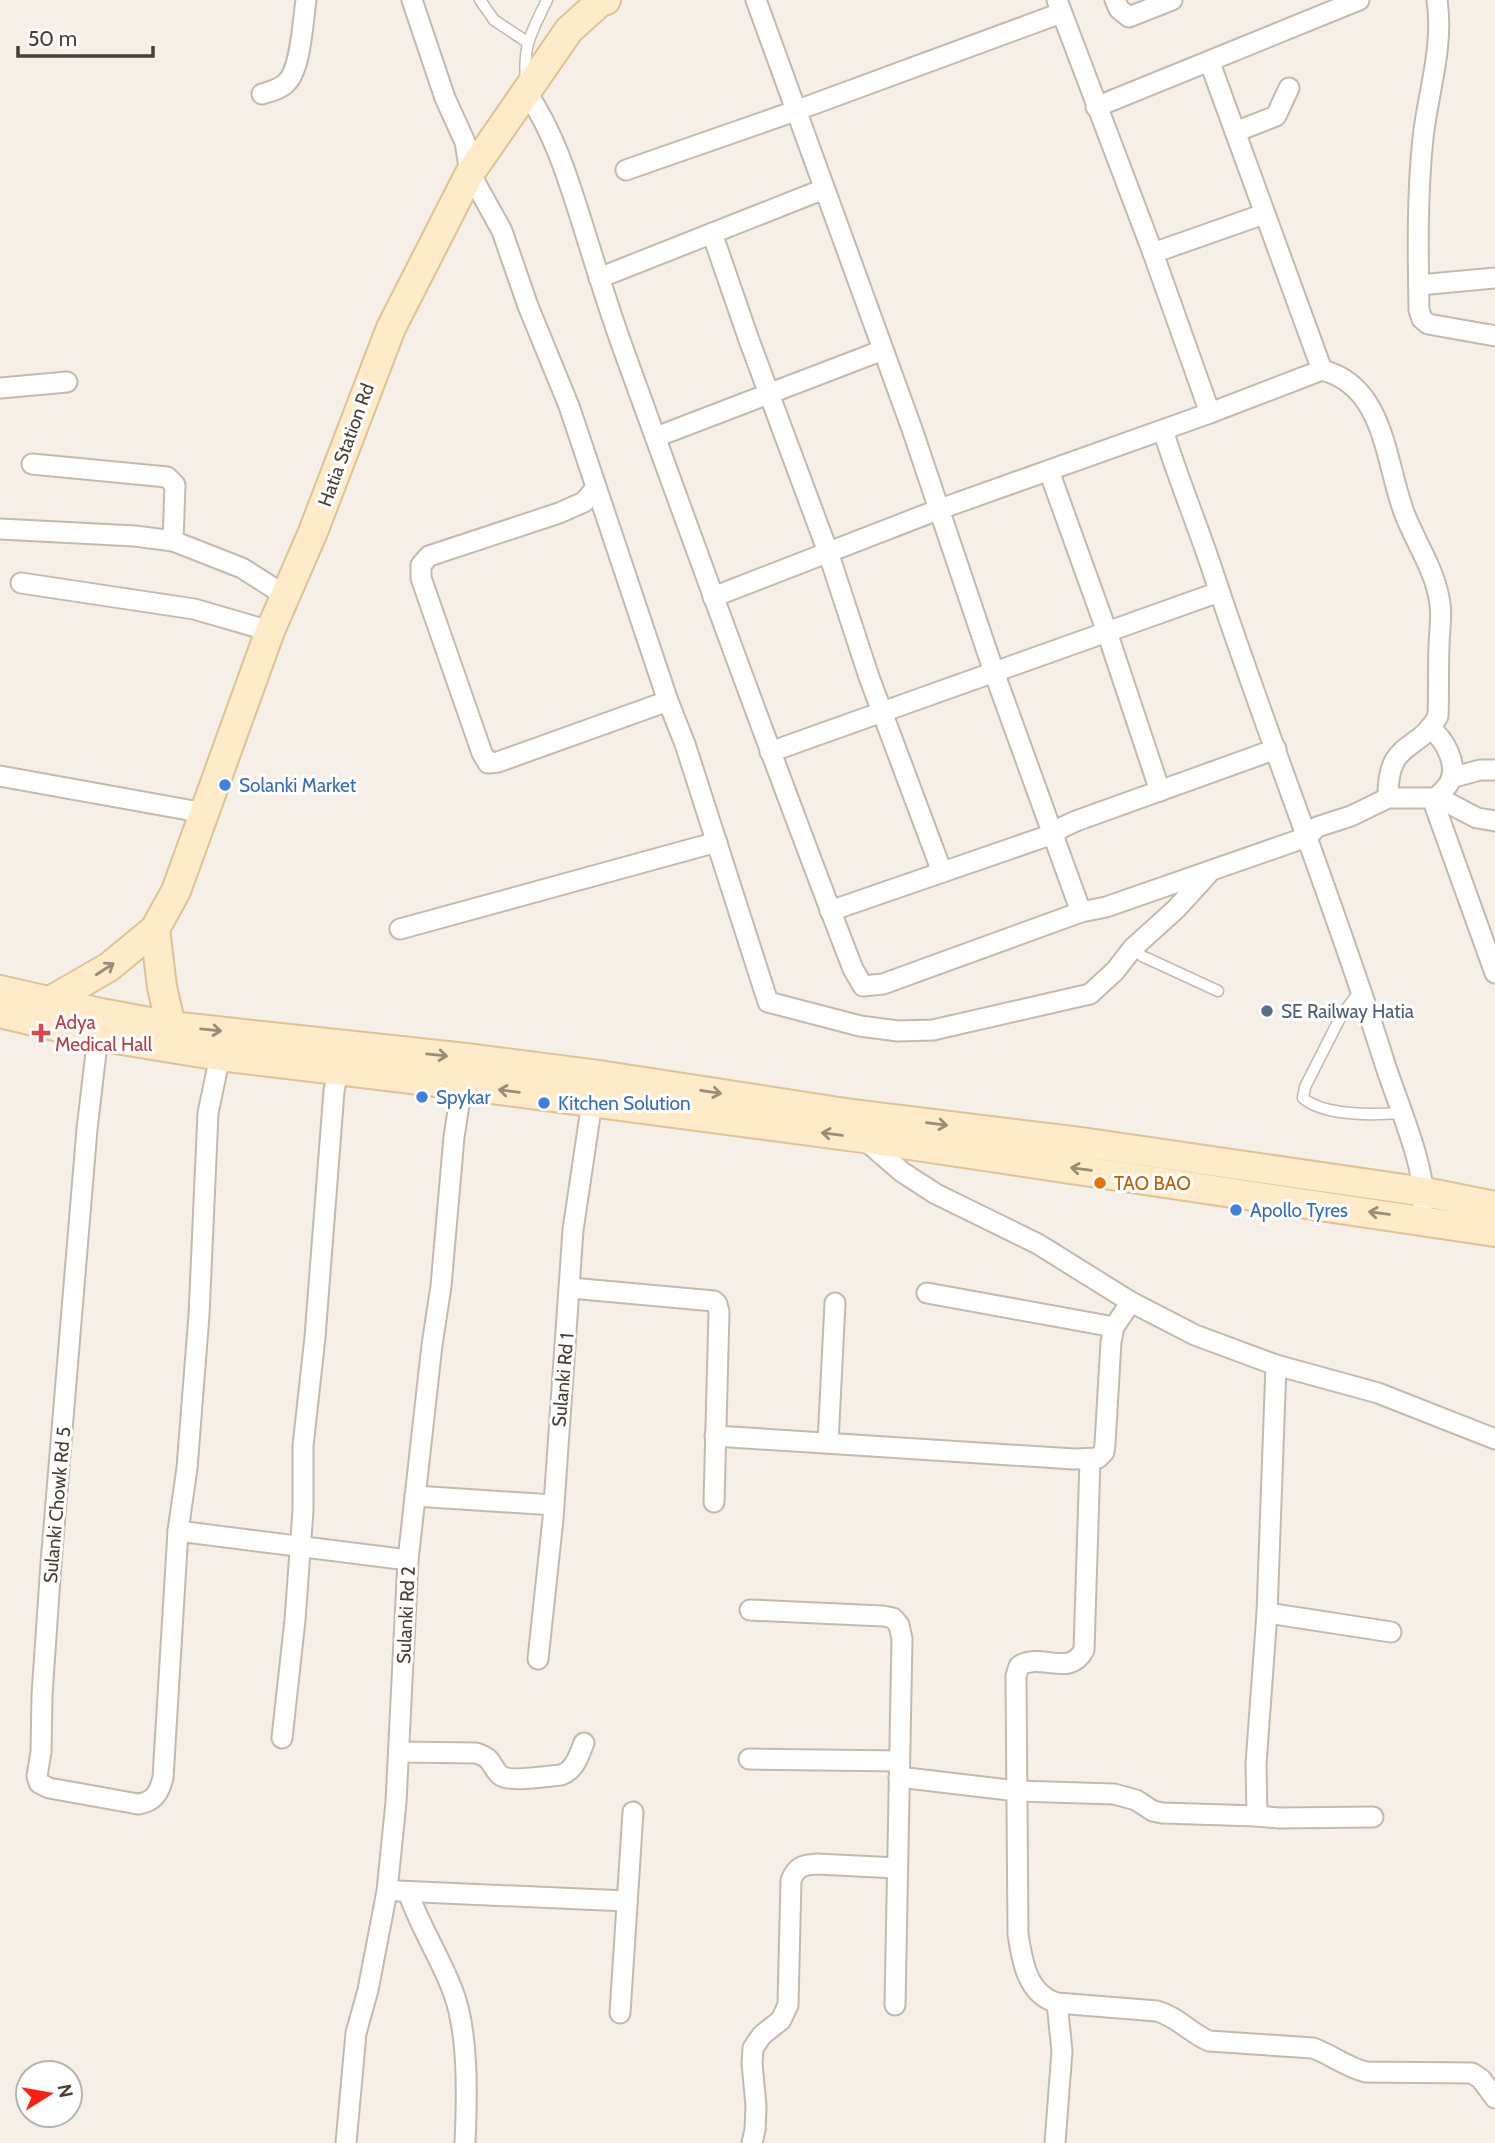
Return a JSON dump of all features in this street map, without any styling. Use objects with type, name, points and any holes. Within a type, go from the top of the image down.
[{"type":"main road","name":"Hatia Station Rd","points":[[155,929],[176,891],[270,631],[343,457],[364,394],[391,328],[470,173],[569,30],[602,1]]},
{"type":"main road","points":[[0,1013],[46,1012],[109,967],[155,929]]},
{"type":"main road","points":[[155,929],[170,1037]]},
{"type":"main road","points":[[0,990],[46,1012],[99,1025],[170,1037],[466,1058],[852,1114],[1080,1142],[1423,1206],[1495,1231]]},
{"type":"main road","points":[[170,1037],[220,1056],[1423,1206],[1495,1206]]},
{"type":"street","points":[[262,94],[282,87],[290,80],[295,69],[306,0]]},
{"type":"street","points":[[412,0],[445,98],[466,142],[470,173],[502,231],[528,306],[569,406],[668,701],[685,744],[768,1002],[860,1026],[898,1031],[933,1030],[1090,994],[1115,971],[1132,948],[1176,909],[1210,872]]},
{"type":"street","points":[[756,0],[940,509],[994,672],[1081,912]]},
{"type":"street","points":[[1115,0],[1119,9],[1129,17],[1172,0]]},
{"type":"street","points":[[1097,107],[1359,0]]},
{"type":"street","points":[[1437,0],[1440,17],[1439,43],[1424,133],[1418,197],[1419,310],[1422,319],[1428,324],[1495,336]]},
{"type":"street","points":[[626,170],[795,111],[1059,6],[1153,253],[1210,413]]},
{"type":"street","points":[[1210,62],[1322,370]]},
{"type":"street","points":[[1235,132],[1276,116],[1289,88]]},
{"type":"street","points":[[527,93],[539,111],[554,144],[713,597],[853,969],[863,986],[883,984],[1081,912],[1106,908],[1210,872],[1307,837],[1317,827],[1350,816],[1388,798],[1434,797],[1477,818],[1495,821]]},
{"type":"street","points":[[599,278],[824,189]]},
{"type":"street","points":[[1153,253],[1264,214]]},
{"type":"street","points":[[712,233],[717,254],[828,552],[882,711],[942,872]]},
{"type":"street","points":[[1419,285],[1495,278]]},
{"type":"street","points":[[656,437],[883,350]]},
{"type":"street","points":[[713,597],[940,509],[1210,413],[1322,370],[1332,372],[1353,387],[1370,406],[1380,426],[1406,516],[1422,546],[1441,606],[1438,716],[1431,729],[1403,749],[1393,762],[1387,781],[1388,798]]},
{"type":"street","points":[[0,387],[67,382]]},
{"type":"street","points":[[1163,430],[1412,1143],[1423,1206]]},
{"type":"street","points":[[32,464],[167,477],[176,485],[173,541]]},
{"type":"street","points":[[1049,471],[1160,791]]},
{"type":"street","points":[[596,488],[584,502],[429,556],[421,565],[421,578],[450,666],[488,763],[668,701]]},
{"type":"street","points":[[0,529],[135,536],[173,541],[242,568],[286,596]]},
{"type":"street","points":[[21,583],[194,609],[270,631]]},
{"type":"street","points":[[770,752],[1219,592]]},
{"type":"street","points":[[1431,729],[1440,736],[1458,776],[1480,770],[1495,770]]},
{"type":"street","points":[[831,911],[1053,834],[1063,827],[1276,749]]},
{"type":"street","points":[[1434,797],[1451,782],[1453,768]]},
{"type":"street","points":[[0,776],[205,813]]},
{"type":"street","points":[[1434,797],[1495,973]]},
{"type":"street","points":[[400,929],[717,842]]},
{"type":"street","name":"Sulanki Chowk Rd 5","points":[[99,1025],[87,1129],[51,1563],[41,1752],[37,1776],[39,1783],[49,1788],[126,1803],[147,1803],[159,1791],[163,1778],[178,1531]]},
{"type":"street","points":[[220,1056],[208,1113],[199,1315],[187,1468],[178,1531],[408,1560]]},
{"type":"street","points":[[282,1738],[295,1620],[303,1446],[315,1337],[334,1091],[338,1071]]},
{"type":"street","name":"Sulanki Rd 2","points":[[346,2143],[354,2042],[368,1990],[387,1891],[399,1752],[408,1560],[462,1085]]},
{"type":"street","name":"Sulanki Rd 1","points":[[538,1659],[554,1505],[573,1230],[592,1102]]},
{"type":"street","points":[[863,1138],[902,1172],[936,1194],[1038,1244],[1131,1302],[1195,1335],[1276,1365],[1378,1393],[1495,1439]]},
{"type":"street","points":[[571,1288],[714,1301],[717,1304],[719,1312],[714,1502]]},
{"type":"street","points":[[927,1293],[1114,1327]]},
{"type":"street","points":[[715,1436],[1090,1460],[1098,1458],[1104,1452],[1105,1444],[1109,1359],[1114,1327],[1131,1302]]},
{"type":"street","points":[[828,1443],[835,1303]]},
{"type":"street","points":[[1257,1816],[1256,1764],[1268,1613],[1276,1365]]},
{"type":"street","points":[[1090,1460],[1084,1650],[1080,1658],[1072,1663],[1026,1661],[1019,1665],[1016,1676],[1018,1934],[1023,1964],[1035,1989],[1047,2000],[1057,2003],[1157,2011],[1172,2015],[1195,2035],[1209,2040],[1313,2048],[1328,2053],[1352,2069],[1366,2072],[1472,2073],[1481,2079],[1495,2098]]},
{"type":"street","points":[[415,1496],[554,1505]]},
{"type":"street","points":[[750,1610],[893,1618],[899,1625],[902,1639],[895,2005]]},
{"type":"street","points":[[1268,1613],[1391,1632]]},
{"type":"street","points":[[399,1752],[477,1753],[487,1756],[501,1776],[510,1779],[569,1773],[584,1743]]},
{"type":"street","points":[[748,1759],[899,1769],[1017,1791],[1114,1794],[1136,1800],[1153,1811],[1162,1813],[1279,1818],[1373,1817]]},
{"type":"street","points":[[620,2013],[633,1812]]},
{"type":"street","points":[[752,2143],[756,2106],[753,2048],[762,2035],[781,2020],[788,2005],[791,1880],[795,1869],[817,1864],[897,1868]]},
{"type":"street","points":[[387,1891],[627,1902]]},
{"type":"street","points":[[408,1892],[417,1919],[452,1987],[462,2025],[467,2108],[465,2143]]},
{"type":"street","points":[[1055,2143],[1062,2051],[1057,2003]]},
{"type":"lane","points":[[480,0],[494,20],[527,42]]},
{"type":"lane","points":[[527,93],[524,61],[527,42],[547,0]]},
{"type":"lane","points":[[1132,948],[1142,956],[1218,991]]},
{"type":"lane","points":[[1360,990],[1341,1016],[1305,1087],[1303,1098],[1313,1106],[1326,1108],[1361,1113],[1401,1113]]},
{"type":"place","name":"Solanki Market","points":[[225,785]]},
{"type":"place","name":"SE Railway Hatia","points":[[1267,1011]]},
{"type":"place","name":"Adya Medical Hall","points":[[41,1033]]},
{"type":"place","name":"Spykar","points":[[422,1097]]},
{"type":"place","name":"Kitchen Solution","points":[[544,1103]]},
{"type":"place","name":"TAO BAO","points":[[1100,1183]]},
{"type":"place","name":"Apollo Tyres","points":[[1236,1210]]}]
